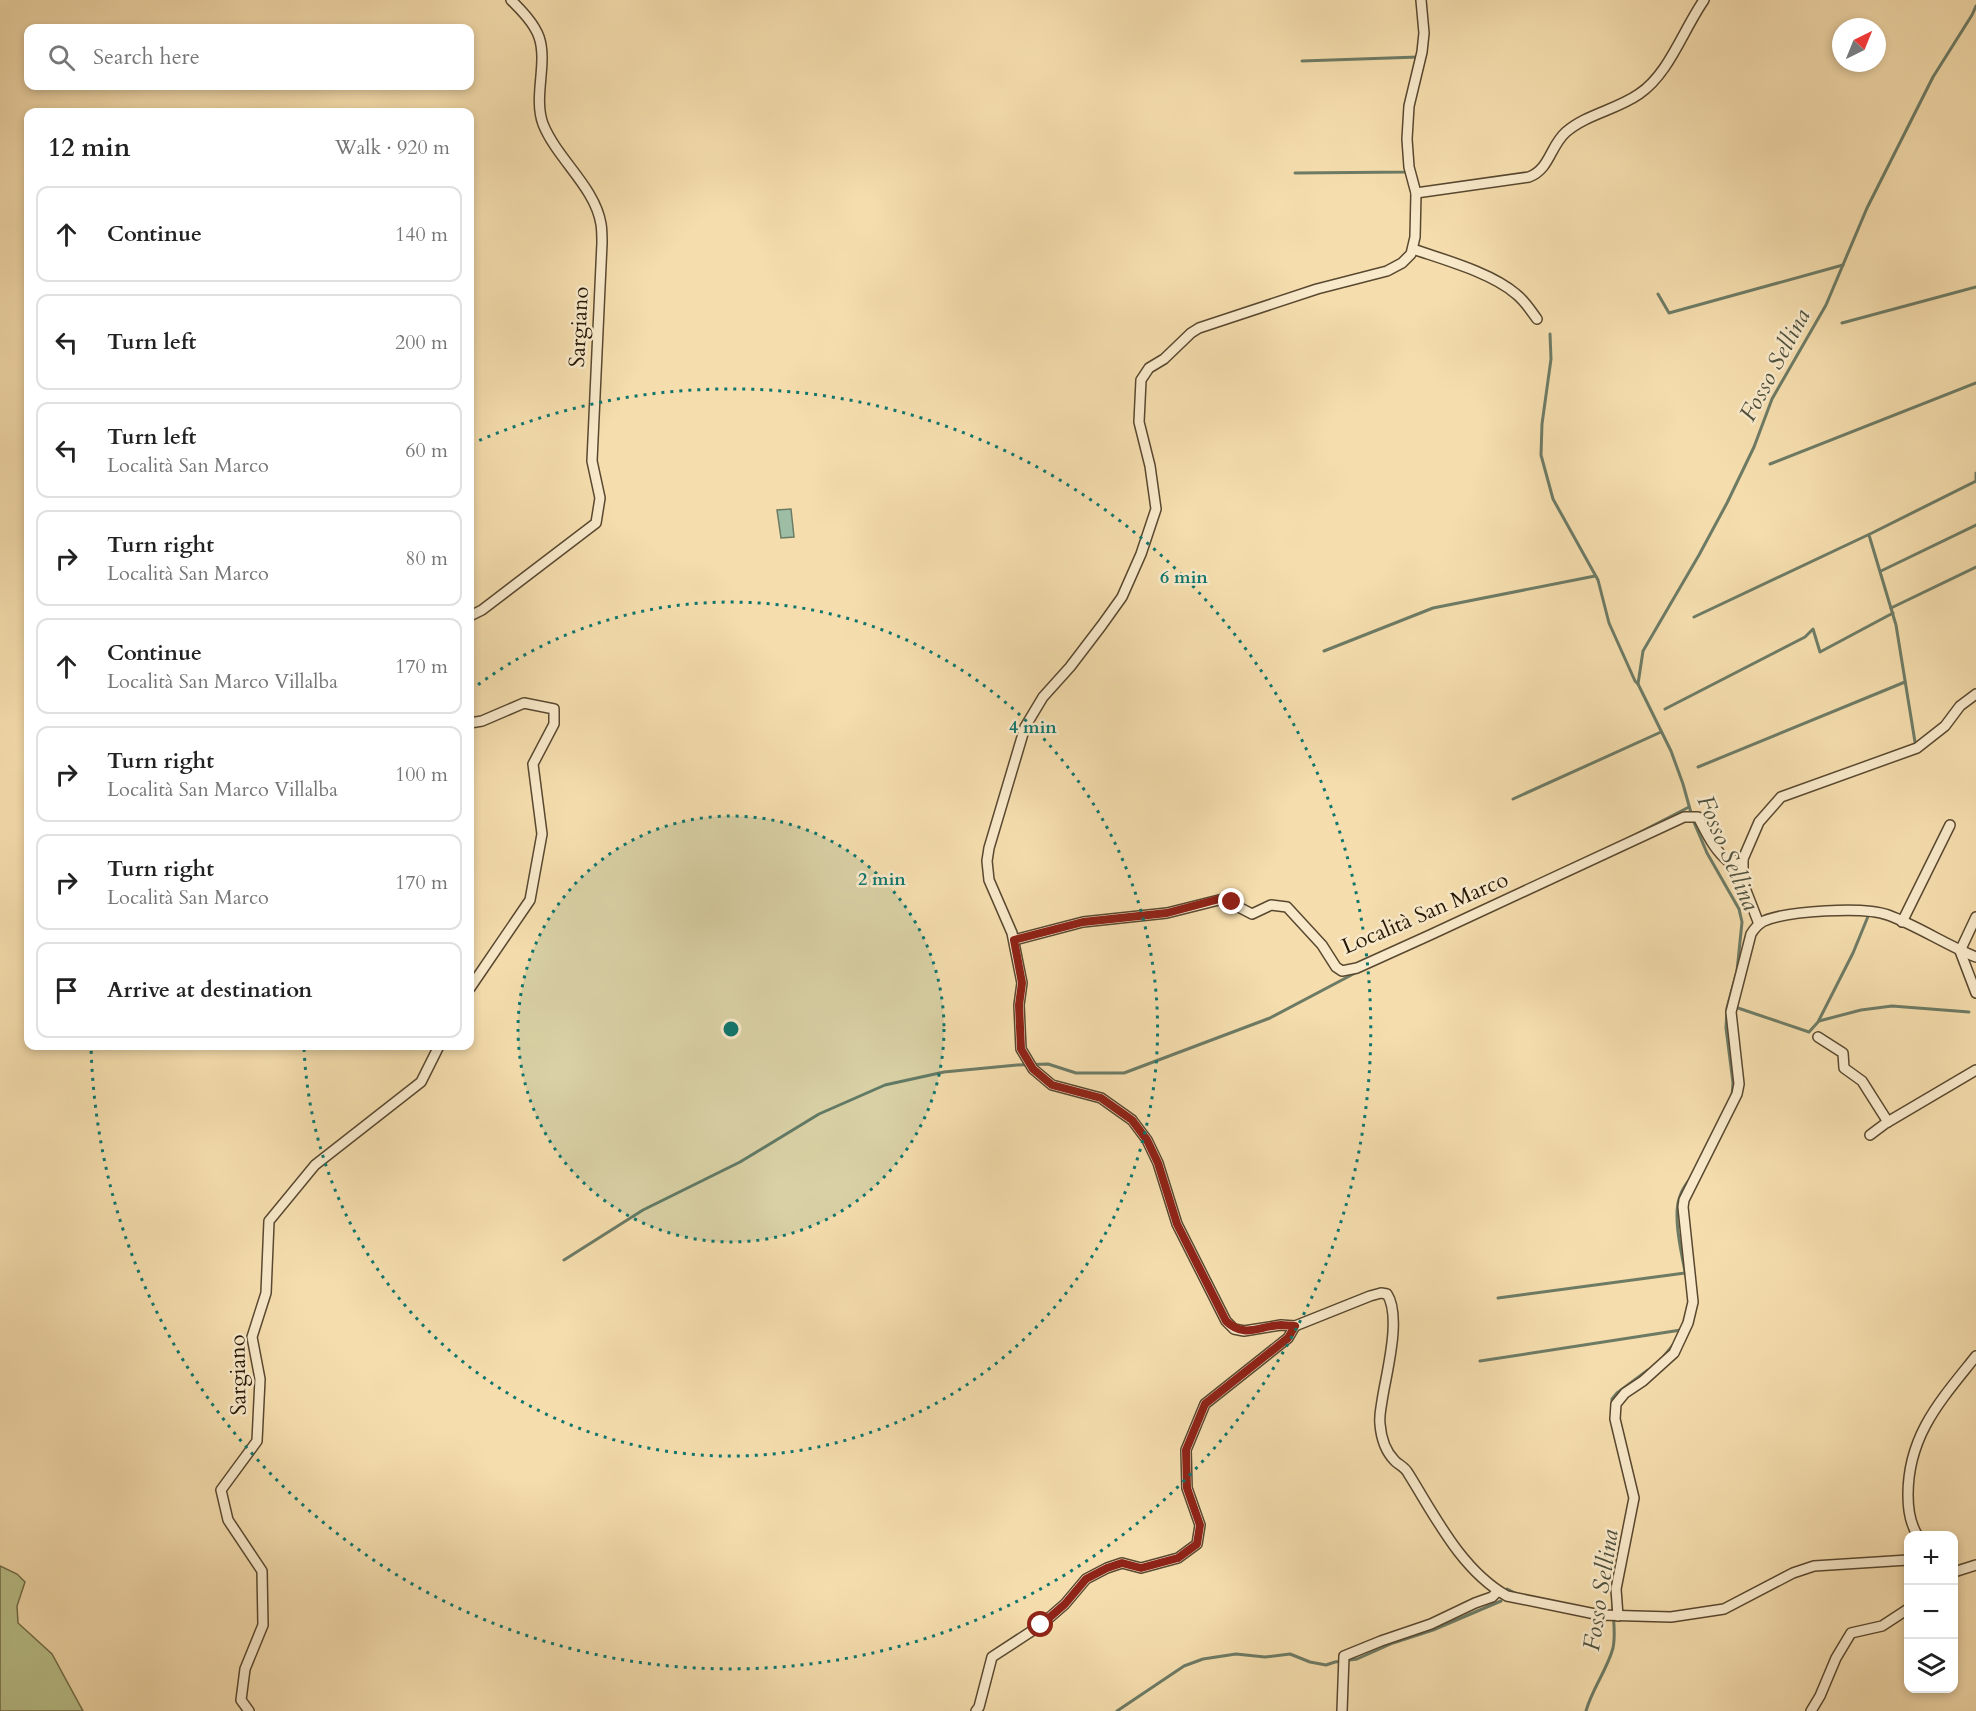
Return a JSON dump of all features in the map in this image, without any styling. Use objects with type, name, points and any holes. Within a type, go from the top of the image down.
[{"type":"street","name":"Sargiano","points":[[474,614],[596,523],[600,498],[592,461],[601,223],[591,198],[551,141],[542,121],[539,88],[542,46],[538,34],[528,19],[511,0]]},
{"type":"street","points":[[1421,0],[1424,33],[1422,52],[1409,106],[1407,139],[1416,193],[1413,249],[1408,258],[1387,271],[1317,289],[1199,328],[1144,373],[1140,389],[1139,422],[1150,466],[1156,509],[1141,554],[1122,597],[1070,667],[1043,697],[1025,727],[989,848],[989,880],[1014,940],[1022,983],[1019,1005],[1021,1049],[1033,1069],[1052,1085],[1101,1098],[1132,1120],[1147,1140],[1158,1163],[1177,1224],[1226,1321],[1234,1329],[1244,1331],[1281,1325],[1295,1326],[1370,1296],[1387,1294],[1391,1300],[1393,1323],[1379,1421],[1382,1442],[1394,1460],[1407,1470],[1420,1495],[1463,1557],[1498,1592],[1507,1596],[1615,1616],[1671,1617],[1724,1609],[1793,1573],[1814,1566],[1904,1560]]},
{"type":"street","points":[[1416,193],[1537,174],[1544,169],[1557,142],[1564,134],[1595,115],[1626,102],[1652,84],[1661,73],[1690,20],[1704,0]]},
{"type":"street","points":[[1413,249],[1456,264],[1504,285],[1518,295],[1538,319]]},
{"type":"street","points":[[1759,924],[1743,883],[1743,859],[1759,822],[1781,797],[1917,747],[1945,726],[1960,706],[1976,694]]},
{"type":"street","points":[[474,722],[524,703],[554,709],[554,724],[533,764],[542,834],[530,900],[474,982]]},
{"type":"street","name":"Località San Marco","points":[[1014,940],[1083,922],[1167,913],[1223,898],[1252,914],[1271,905],[1287,907],[1322,945],[1336,967],[1342,971],[1357,968],[1684,817],[1698,817],[1719,854],[1729,862],[1743,859]]},
{"type":"street","points":[[1902,922],[1950,825]]},
{"type":"street","points":[[1615,1616],[1616,1589],[1634,1498],[1614,1411],[1620,1398],[1674,1353],[1690,1316],[1693,1302],[1684,1200],[1737,1094],[1739,1084],[1731,1012],[1751,934],[1764,921],[1798,914],[1855,911],[1880,913],[1976,957]]},
{"type":"street","points":[[1976,917],[1960,951],[1976,993]]},
{"type":"street","points":[[1818,1037],[1843,1053],[1844,1068],[1862,1081],[1888,1122]]},
{"type":"street","name":"Sargiano","points":[[249,1711],[241,1700],[245,1669],[263,1625],[262,1571],[228,1520],[221,1490],[257,1441],[260,1379],[252,1338],[266,1293],[269,1221],[315,1165],[421,1082],[437,1050]]},
{"type":"street","points":[[1870,1135],[1976,1070]]},
{"type":"street","points":[[976,1711],[985,1688],[992,1657],[1041,1625],[1065,1604],[1086,1579],[1122,1563],[1141,1568],[1178,1558],[1197,1544],[1200,1525],[1187,1488],[1186,1450],[1205,1404],[1288,1338],[1295,1326]]},
{"type":"street","points":[[1916,1531],[1908,1509],[1913,1451],[1938,1405],[1976,1356]]},
{"type":"street","points":[[1958,1571],[1976,1565]]},
{"type":"street","points":[[1342,1711],[1344,1661],[1380,1641],[1431,1624],[1474,1603],[1492,1598],[1498,1592]]},
{"type":"street","points":[[1811,1711],[1836,1658],[1851,1633],[1882,1626],[1904,1612]]},
{"type":"shaded area","points":[[791,509],[794,537],[781,538],[777,510]]},
{"type":"shaded area","points":[[0,1566],[17,1574],[25,1582],[17,1606],[18,1623],[52,1654],[83,1711],[0,1711]]},
{"type":"waterway","name":"Fosso Sellina","points":[[1732,1096],[1733,1083],[1726,1028],[1727,1008],[1737,971],[1742,922],[1739,909],[1707,853],[1693,820],[1671,751],[1638,684],[1643,651],[1727,503],[1754,447],[1772,399],[1826,305],[1867,208],[1933,77],[1976,6]]},
{"type":"waterway","points":[[1302,61],[1418,57]]},
{"type":"waterway","points":[[1295,173],[1408,172],[1407,170]]},
{"type":"waterway","points":[[1658,294],[1669,313],[1843,265]]},
{"type":"waterway","points":[[1842,323],[1976,287]]},
{"type":"waterway","points":[[1550,334],[1551,359],[1542,424],[1541,455],[1553,499],[1598,580],[1609,623],[1638,684]]},
{"type":"waterway","points":[[1770,464],[1976,383]]},
{"type":"waterway","points":[[1694,617],[1976,481],[1976,473]]},
{"type":"waterway","points":[[1881,571],[1976,525]]},
{"type":"waterway","points":[[1869,535],[1896,625],[1915,742]]},
{"type":"waterway","points":[[1891,608],[1976,567]]},
{"type":"waterway","points":[[1324,651],[1433,608],[1595,576]]},
{"type":"waterway","points":[[1665,709],[1805,637],[1813,629],[1820,652],[1893,613]]},
{"type":"waterway","points":[[1698,767],[1905,682]]},
{"type":"waterway","points":[[1513,799],[1661,732]]},
{"type":"waterway","points":[[1629,838],[1689,807]]},
{"type":"waterway","points":[[1735,1007],[1809,1032],[1818,1022],[1853,953],[1869,914]]},
{"type":"waterway","points":[[564,1260],[643,1210],[740,1162],[819,1114],[885,1085],[944,1072],[1017,1065],[1048,1064],[1076,1073],[1124,1073],[1270,1018],[1359,971]]},
{"type":"waterway","points":[[1819,1021],[1861,1010],[1892,1006],[1969,1012]]},
{"type":"waterway","name":"Fosso Sellina","points":[[1686,1276],[1678,1236],[1677,1214],[1681,1194],[1690,1179]]},
{"type":"waterway","points":[[1498,1298],[1685,1273]]},
{"type":"waterway","points":[[1480,1361],[1681,1330]]},
{"type":"waterway","name":"Fosso Sellina","points":[[1664,1356],[1673,1345]]},
{"type":"waterway","name":"Fosso Sellina","points":[[1612,1406],[1612,1399],[1617,1393],[1648,1370]]},
{"type":"waterway","points":[[1507,1589],[1517,1594]]},
{"type":"waterway","points":[[1117,1711],[1184,1666],[1203,1659],[1236,1654],[1265,1657],[1290,1654],[1310,1662],[1326,1665],[1357,1659],[1501,1601]]},
{"type":"waterway","name":"Fosso Sellina","points":[[1586,1711],[1613,1648],[1613,1605]]},
{"type":"route","points":[[1041,1625],[1065,1604],[1086,1579],[1107,1568],[1122,1563],[1141,1568],[1178,1558],[1197,1544],[1200,1525],[1187,1488],[1186,1450],[1205,1404],[1288,1338],[1295,1326],[1281,1325],[1244,1331],[1234,1329],[1226,1321],[1185,1241],[1168,1200],[1158,1163],[1147,1140],[1132,1120],[1101,1098],[1052,1085],[1033,1069],[1021,1049],[1019,1005],[1022,983],[1014,940],[1083,922],[1167,913],[1223,898],[1232,902]]}]
